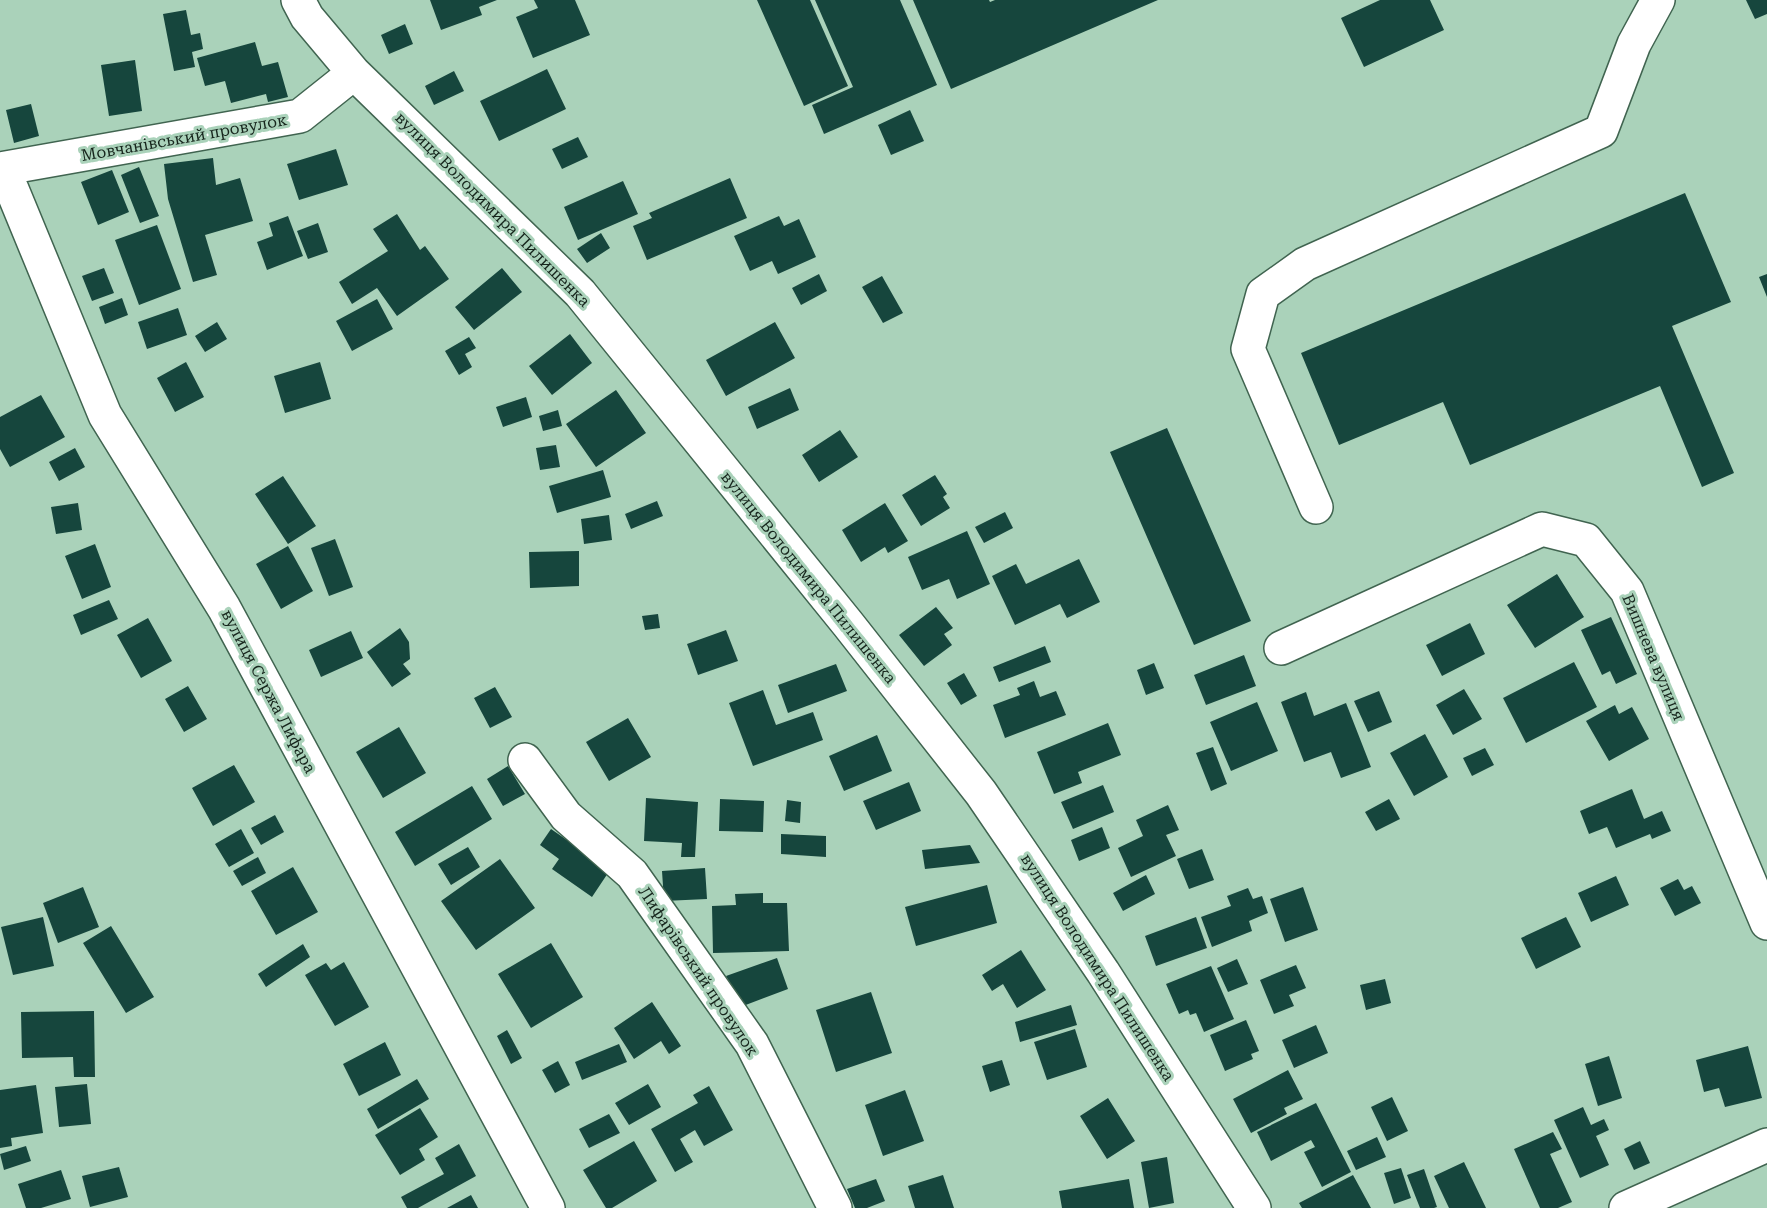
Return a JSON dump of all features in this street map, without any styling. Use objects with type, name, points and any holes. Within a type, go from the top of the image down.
[{"type":"street","name":"вулиця Володимира Пилишенка","points":[[298,0],[307,17],[354,73],[580,293],[848,624],[981,793],[1103,972],[1254,1208]]},
{"type":"street","points":[[1316,507],[1248,349],[1263,294],[1305,264],[1601,131],[1634,44],[1658,0]]},
{"type":"street","name":"Мовчанівський провулок","points":[[2,169],[300,116],[354,73]]},
{"type":"street","name":"вулиця Сержа Лифара","points":[[2,169],[105,415],[224,608],[548,1208]]},
{"type":"street","name":"Вишнева вулиця","points":[[1281,648],[1542,529],[1586,540],[1627,591],[1767,923]]},
{"type":"street","name":"Лифарівський провулок","points":[[525,760],[566,816],[632,874],[752,1044],[835,1208]]},
{"type":"street","points":[[1626,1208],[1763,1156]]},
{"type":"building","points":[[430,0],[497,0],[479,7],[482,15],[441,30]]},
{"type":"building","points":[[534,0],[575,0],[590,35],[533,58],[516,17],[538,8]]},
{"type":"building","points":[[757,0],[810,0],[848,86],[804,106]]},
{"type":"building","points":[[815,0],[900,0],[937,85],[824,134],[812,105],[853,87]]},
{"type":"building","points":[[913,0],[989,0],[990,2],[995,0],[1158,0],[951,89]]},
{"type":"building","points":[[1380,0],[1430,0],[1444,30],[1364,67],[1341,18]]},
{"type":"building","points":[[1746,0],[1767,0],[1767,14],[1755,19]]},
{"type":"building","points":[[186,10],[191,35],[200,33],[203,49],[192,52],[195,67],[174,71],[163,14]]},
{"type":"building","points":[[405,24],[413,44],[389,54],[381,35]]},
{"type":"building","points":[[255,42],[262,66],[278,62],[288,97],[268,102],[266,94],[231,103],[225,81],[205,86],[197,58]]},
{"type":"building","points":[[135,60],[142,111],[109,116],[101,65]]},
{"type":"building","points":[[547,69],[566,109],[499,141],[480,101]]},
{"type":"building","points":[[454,71],[464,91],[434,105],[425,86]]},
{"type":"building","points":[[31,104],[39,136],[14,143],[6,110]]},
{"type":"building","points":[[910,110],[924,141],[891,155],[878,125]]},
{"type":"building","points":[[578,137],[588,157],[562,169],[552,149]]},
{"type":"building","points":[[336,149],[348,185],[299,200],[287,164]]},
{"type":"building","points":[[213,158],[216,185],[240,178],[253,221],[205,235],[217,275],[193,282],[168,199],[164,164]]},
{"type":"building","points":[[139,167],[159,216],[140,223],[121,175]]},
{"type":"building","points":[[112,170],[129,212],[98,225],[81,182]]},
{"type":"building","points":[[730,178],[747,218],[647,260],[633,226],[652,218],[649,213]]},
{"type":"building","points":[[623,181],[638,214],[578,240],[564,207]]},
{"type":"building","points":[[1685,193],[1731,302],[1672,326],[1734,473],[1702,487],[1660,386],[1470,465],[1443,402],[1339,445],[1301,353]]},
{"type":"building","points":[[397,214],[420,250],[425,246],[449,279],[397,316],[377,288],[352,304],[339,282],[388,251],[373,229]]},
{"type":"building","points":[[288,216],[303,256],[267,270],[257,242],[273,236],[269,223]]},
{"type":"building","points":[[779,216],[784,226],[799,219],[816,257],[778,274],[772,261],[750,271],[734,236]]},
{"type":"building","points":[[318,223],[328,252],[308,259],[297,231]]},
{"type":"building","points":[[157,225],[181,289],[139,305],[115,240]]},
{"type":"building","points":[[601,233],[610,248],[587,263],[577,249]]},
{"type":"building","points":[[104,268],[114,293],[92,301],[82,276]]},
{"type":"building","points":[[502,268],[522,292],[474,330],[455,307]]},
{"type":"building","points":[[819,274],[827,291],[801,305],[792,288]]},
{"type":"building","points":[[1767,274],[1767,297],[1759,277]]},
{"type":"building","points":[[882,276],[903,313],[883,323],[862,287]]},
{"type":"building","points":[[122,298],[128,315],[105,324],[99,307]]},
{"type":"building","points":[[377,299],[393,329],[352,351],[336,321]]},
{"type":"building","points":[[178,308],[187,335],[147,349],[138,322]]},
{"type":"building","points":[[217,322],[227,339],[205,352],[195,336]]},
{"type":"building","points":[[775,322],[795,358],[726,396],[706,360]]},
{"type":"building","points":[[570,334],[592,363],[552,395],[529,366]]},
{"type":"building","points":[[469,337],[476,348],[465,354],[472,367],[459,375],[445,351]]},
{"type":"building","points":[[186,362],[204,397],[175,412],[157,378]]},
{"type":"building","points":[[320,362],[331,399],[285,413],[274,376]]},
{"type":"building","points":[[790,388],[799,410],[757,429],[748,407]]},
{"type":"building","points":[[616,390],[646,433],[596,467],[566,424]]},
{"type":"building","points":[[41,395],[65,437],[10,467],[0,449],[0,417]]},
{"type":"building","points":[[526,397],[532,417],[503,427],[496,407]]},
{"type":"building","points":[[558,410],[562,426],[543,431],[539,416]]},
{"type":"building","points":[[1167,428],[1251,621],[1194,645],[1110,452]]},
{"type":"building","points":[[840,430],[858,457],[819,482],[802,455]]},
{"type":"building","points":[[556,445],[560,467],[540,470],[536,448]]},
{"type":"building","points":[[75,448],[85,467],[59,481],[49,462]]},
{"type":"building","points":[[603,470],[611,497],[557,513],[549,486]]},
{"type":"building","points":[[935,475],[947,494],[943,497],[950,508],[921,526],[902,495]]},
{"type":"building","points":[[283,476],[316,526],[288,544],[255,494]]},
{"type":"building","points":[[657,501],[663,516],[631,529],[625,514]]},
{"type":"building","points":[[78,503],[82,530],[56,534],[51,507]]},
{"type":"building","points":[[885,503],[908,541],[888,553],[885,547],[861,562],[842,530]]},
{"type":"building","points":[[1005,512],[1013,528],[984,543],[975,527]]},
{"type":"building","points":[[609,515],[612,540],[584,544],[581,519]]},
{"type":"building","points":[[967,531],[990,584],[957,599],[949,579],[922,590],[908,557]]},
{"type":"building","points":[[335,539],[353,587],[329,596],[311,548]]},
{"type":"building","points":[[95,544],[111,587],[82,599],[65,556]]},
{"type":"building","points":[[288,546],[313,591],[281,609],[256,564]]},
{"type":"building","points":[[579,551],[579,586],[530,588],[529,552]]},
{"type":"building","points":[[1079,559],[1100,602],[1067,618],[1060,604],[1015,625],[992,576],[1016,564],[1026,584]]},
{"type":"building","points":[[1557,574],[1584,617],[1535,648],[1507,605]]},
{"type":"building","points":[[109,600],[118,619],[81,635],[73,615]]},
{"type":"building","points":[[936,607],[953,628],[944,634],[952,645],[924,666],[899,635]]},
{"type":"building","points":[[658,614],[660,628],[645,630],[642,616]]},
{"type":"building","points":[[1611,617],[1637,674],[1616,684],[1610,671],[1602,675],[1581,630]]},
{"type":"building","points":[[148,618],[172,661],[141,678],[117,635]]},
{"type":"building","points":[[1470,623],[1485,654],[1442,676],[1426,645]]},
{"type":"building","points":[[400,628],[409,642],[410,659],[403,664],[411,674],[392,687],[367,652]]},
{"type":"building","points":[[726,630],[738,661],[698,675],[687,644]]},
{"type":"building","points":[[351,631],[363,658],[321,677],[309,650]]},
{"type":"building","points":[[1045,646],[1051,662],[999,682],[993,667]]},
{"type":"building","points":[[1244,655],[1256,686],[1206,705],[1194,675]]},
{"type":"building","points":[[1574,662],[1597,707],[1526,743],[1503,698]]},
{"type":"building","points":[[1154,663],[1164,688],[1146,695],[1137,670]]},
{"type":"building","points":[[836,664],[847,691],[788,713],[778,685]]},
{"type":"building","points":[[964,673],[977,696],[961,705],[947,683]]},
{"type":"building","points":[[1034,681],[1040,697],[1056,691],[1066,715],[1005,738],[993,705],[1020,695],[1017,688]]},
{"type":"building","points":[[188,686],[207,719],[184,732],[165,699]]},
{"type":"building","points":[[495,687],[512,717],[490,728],[474,698]]},
{"type":"building","points":[[1464,689],[1482,719],[1453,735],[1436,705]]},
{"type":"building","points":[[763,690],[776,725],[813,712],[823,740],[753,766],[729,703]]},
{"type":"building","points":[[1379,691],[1392,722],[1368,732],[1354,701]]},
{"type":"building","points":[[1306,692],[1314,716],[1346,703],[1371,767],[1341,778],[1331,752],[1304,762],[1281,702]]},
{"type":"building","points":[[1257,702],[1278,751],[1231,771],[1210,722]]},
{"type":"building","points":[[1615,705],[1619,714],[1632,707],[1649,739],[1609,761],[1586,721]]},
{"type":"building","points":[[628,718],[651,757],[609,781],[586,742]]},
{"type":"building","points":[[1108,723],[1121,755],[1078,772],[1082,783],[1054,794],[1037,752]]},
{"type":"building","points":[[399,727],[426,773],[383,798],[356,752]]},
{"type":"building","points":[[1425,734],[1448,777],[1414,796],[1390,753]]},
{"type":"building","points":[[877,735],[892,771],[844,791],[829,756]]},
{"type":"building","points":[[1213,747],[1227,784],[1211,791],[1196,753]]},
{"type":"building","points":[[1485,748],[1494,765],[1472,776],[1463,758]]},
{"type":"building","points":[[234,765],[255,802],[213,826],[192,788]]},
{"type":"building","points":[[508,766],[525,794],[503,806],[487,779]]},
{"type":"building","points":[[909,782],[921,811],[876,830],[863,801]]},
{"type":"building","points":[[1103,785],[1114,812],[1073,829],[1061,802]]},
{"type":"building","points":[[472,786],[492,819],[415,866],[395,832]]},
{"type":"building","points":[[1632,789],[1644,819],[1662,811],[1671,831],[1652,839],[1650,834],[1616,848],[1607,827],[1589,834],[1580,811]]},
{"type":"building","points":[[646,798],[698,802],[695,857],[681,857],[682,843],[644,841]]},
{"type":"building","points":[[720,799],[764,801],[763,832],[719,831]]},
{"type":"building","points":[[1389,799],[1400,819],[1376,831],[1365,812]]},
{"type":"building","points":[[787,800],[801,802],[800,823],[785,821]]},
{"type":"building","points":[[1168,805],[1179,830],[1166,835],[1176,856],[1131,877],[1118,848],[1143,836],[1136,820]]},
{"type":"building","points":[[275,815],[284,832],[261,845],[251,828]]},
{"type":"building","points":[[1102,827],[1110,848],[1079,861],[1071,840]]},
{"type":"building","points":[[241,829],[254,853],[229,867],[215,844]]},
{"type":"building","points":[[551,829],[610,870],[592,897],[552,869],[559,859],[540,845]]},
{"type":"building","points":[[781,834],[826,836],[826,857],[781,854]]},
{"type":"building","points":[[970,845],[980,863],[925,869],[922,850]]},
{"type":"building","points":[[468,847],[480,867],[451,885],[438,864]]},
{"type":"building","points":[[1202,849],[1214,880],[1189,889],[1177,859]]},
{"type":"building","points":[[258,857],[266,873],[242,886],[233,871]]},
{"type":"building","points":[[500,859],[535,908],[476,950],[441,901]]},
{"type":"building","points":[[293,867],[318,912],[276,935],[251,891]]},
{"type":"building","points":[[705,868],[707,899],[664,901],[662,871]]},
{"type":"building","points":[[1146,875],[1155,894],[1123,911],[1113,893]]},
{"type":"building","points":[[1616,876],[1629,905],[1591,922],[1578,893]]},
{"type":"building","points":[[1678,879],[1684,890],[1692,886],[1701,903],[1675,916],[1660,888]]},
{"type":"building","points":[[987,885],[997,923],[916,946],[905,907]]},
{"type":"building","points":[[83,887],[99,927],[58,943],[43,903]]},
{"type":"building","points":[[1303,887],[1318,930],[1285,942],[1270,899]]},
{"type":"building","points":[[1248,888],[1253,899],[1262,896],[1268,913],[1249,921],[1252,931],[1212,947],[1201,917],[1231,906],[1227,896]]},
{"type":"building","points":[[763,893],[763,903],[787,903],[789,951],[713,953],[712,906],[736,905],[735,894]]},
{"type":"building","points":[[43,917],[54,966],[13,975],[1,927]]},
{"type":"building","points":[[1196,917],[1207,948],[1156,966],[1145,936]]},
{"type":"building","points":[[1566,917],[1581,947],[1536,969],[1521,938]]},
{"type":"building","points":[[111,926],[154,997],[126,1013],[83,943]]},
{"type":"building","points":[[551,943],[583,997],[531,1028],[498,974]]},
{"type":"building","points":[[303,944],[310,957],[266,987],[258,974]]},
{"type":"building","points":[[1021,950],[1046,990],[1017,1008],[1003,984],[992,991],[982,975]]},
{"type":"building","points":[[777,958],[788,989],[743,1006],[726,976]]},
{"type":"building","points":[[1237,959],[1248,984],[1228,992],[1217,968]]},
{"type":"building","points":[[344,962],[369,1007],[335,1026],[305,975],[326,963],[331,970]]},
{"type":"building","points":[[1296,965],[1306,988],[1289,995],[1294,1006],[1274,1014],[1260,980]]},
{"type":"building","points":[[1211,966],[1234,1019],[1204,1032],[1196,1013],[1190,1015],[1188,1010],[1179,1014],[1166,984]]},
{"type":"building","points":[[1385,979],[1391,1003],[1366,1010],[1360,985]]},
{"type":"building","points":[[871,992],[892,1053],[836,1072],[816,1010]]},
{"type":"building","points":[[652,1002],[681,1046],[669,1054],[661,1041],[634,1059],[614,1028]]},
{"type":"building","points":[[1071,1005],[1077,1025],[1020,1042],[1015,1022]]},
{"type":"building","points":[[94,1011],[95,1077],[74,1077],[73,1057],[22,1058],[21,1012]]},
{"type":"building","points":[[1246,1020],[1259,1051],[1251,1054],[1253,1059],[1225,1071],[1210,1035]]},
{"type":"building","points":[[1316,1025],[1328,1053],[1294,1068],[1282,1040]]},
{"type":"building","points":[[1075,1029],[1087,1067],[1047,1080],[1034,1042]]},
{"type":"building","points":[[507,1030],[522,1058],[511,1064],[497,1036]]},
{"type":"building","points":[[385,1042],[401,1075],[359,1096],[343,1064]]},
{"type":"building","points":[[619,1044],[627,1062],[582,1080],[575,1062]]},
{"type":"building","points":[[1748,1046],[1762,1098],[1725,1107],[1719,1088],[1704,1092],[1696,1060]]},
{"type":"building","points":[[1609,1056],[1622,1098],[1598,1106],[1585,1064]]},
{"type":"building","points":[[1002,1060],[1010,1085],[990,1092],[982,1066]]},
{"type":"building","points":[[558,1061],[570,1085],[555,1093],[542,1070]]},
{"type":"building","points":[[1288,1070],[1303,1099],[1284,1108],[1287,1114],[1251,1133],[1233,1099]]},
{"type":"building","points":[[417,1079],[429,1099],[378,1129],[367,1109]]},
{"type":"building","points":[[87,1084],[91,1124],[59,1127],[55,1087]]},
{"type":"building","points":[[648,1084],[661,1107],[629,1125],[615,1103]]},
{"type":"building","points":[[36,1085],[43,1133],[11,1138],[12,1146],[0,1148],[0,1090]]},
{"type":"building","points":[[709,1086],[733,1130],[704,1146],[695,1130],[680,1139],[693,1162],[675,1172],[651,1129],[698,1103],[693,1095]]},
{"type":"building","points":[[905,1090],[924,1141],[883,1156],[865,1105]]},
{"type":"building","points":[[1392,1097],[1408,1131],[1387,1141],[1371,1107]]},
{"type":"building","points":[[1108,1098],[1135,1141],[1107,1159],[1080,1116]]},
{"type":"building","points":[[1316,1103],[1351,1172],[1322,1187],[1304,1152],[1315,1147],[1311,1140],[1271,1161],[1257,1132]]},
{"type":"building","points":[[1583,1107],[1591,1125],[1604,1119],[1609,1130],[1596,1136],[1609,1165],[1580,1178],[1554,1120]]},
{"type":"building","points":[[420,1108],[438,1137],[419,1149],[425,1160],[400,1175],[375,1135]]},
{"type":"building","points":[[609,1114],[620,1133],[589,1148],[579,1129]]},
{"type":"building","points":[[1553,1132],[1562,1149],[1550,1154],[1572,1202],[1558,1208],[1540,1208],[1514,1149]]},
{"type":"building","points":[[1377,1137],[1386,1157],[1356,1170],[1347,1151]]},
{"type":"building","points":[[634,1141],[657,1181],[612,1208],[606,1208],[583,1170]]},
{"type":"building","points":[[1640,1141],[1650,1163],[1634,1170],[1624,1149]]},
{"type":"building","points":[[459,1144],[476,1176],[418,1208],[407,1208],[401,1197],[444,1174],[435,1158]]},
{"type":"building","points":[[26,1146],[31,1161],[4,1170],[0,1154]]},
{"type":"building","points":[[1167,1157],[1174,1203],[1149,1208],[1141,1162]]},
{"type":"building","points":[[1464,1162],[1486,1208],[1449,1208],[1434,1176]]},
{"type":"building","points":[[119,1167],[128,1197],[90,1207],[82,1176]]},
{"type":"building","points":[[1401,1168],[1411,1198],[1394,1204],[1384,1173]]},
{"type":"building","points":[[1424,1169],[1437,1207],[1434,1208],[1420,1208],[1407,1175]]},
{"type":"building","points":[[61,1170],[71,1199],[41,1208],[26,1208],[18,1184]]},
{"type":"building","points":[[943,1175],[954,1208],[915,1208],[908,1186]]},
{"type":"building","points":[[1353,1175],[1371,1208],[1302,1208],[1299,1203]]},
{"type":"building","points":[[876,1179],[885,1201],[867,1208],[855,1208],[847,1189]]},
{"type":"building","points":[[1129,1179],[1134,1208],[1062,1208],[1059,1191]]},
{"type":"building","points":[[471,1195],[478,1208],[447,1208]]}]
